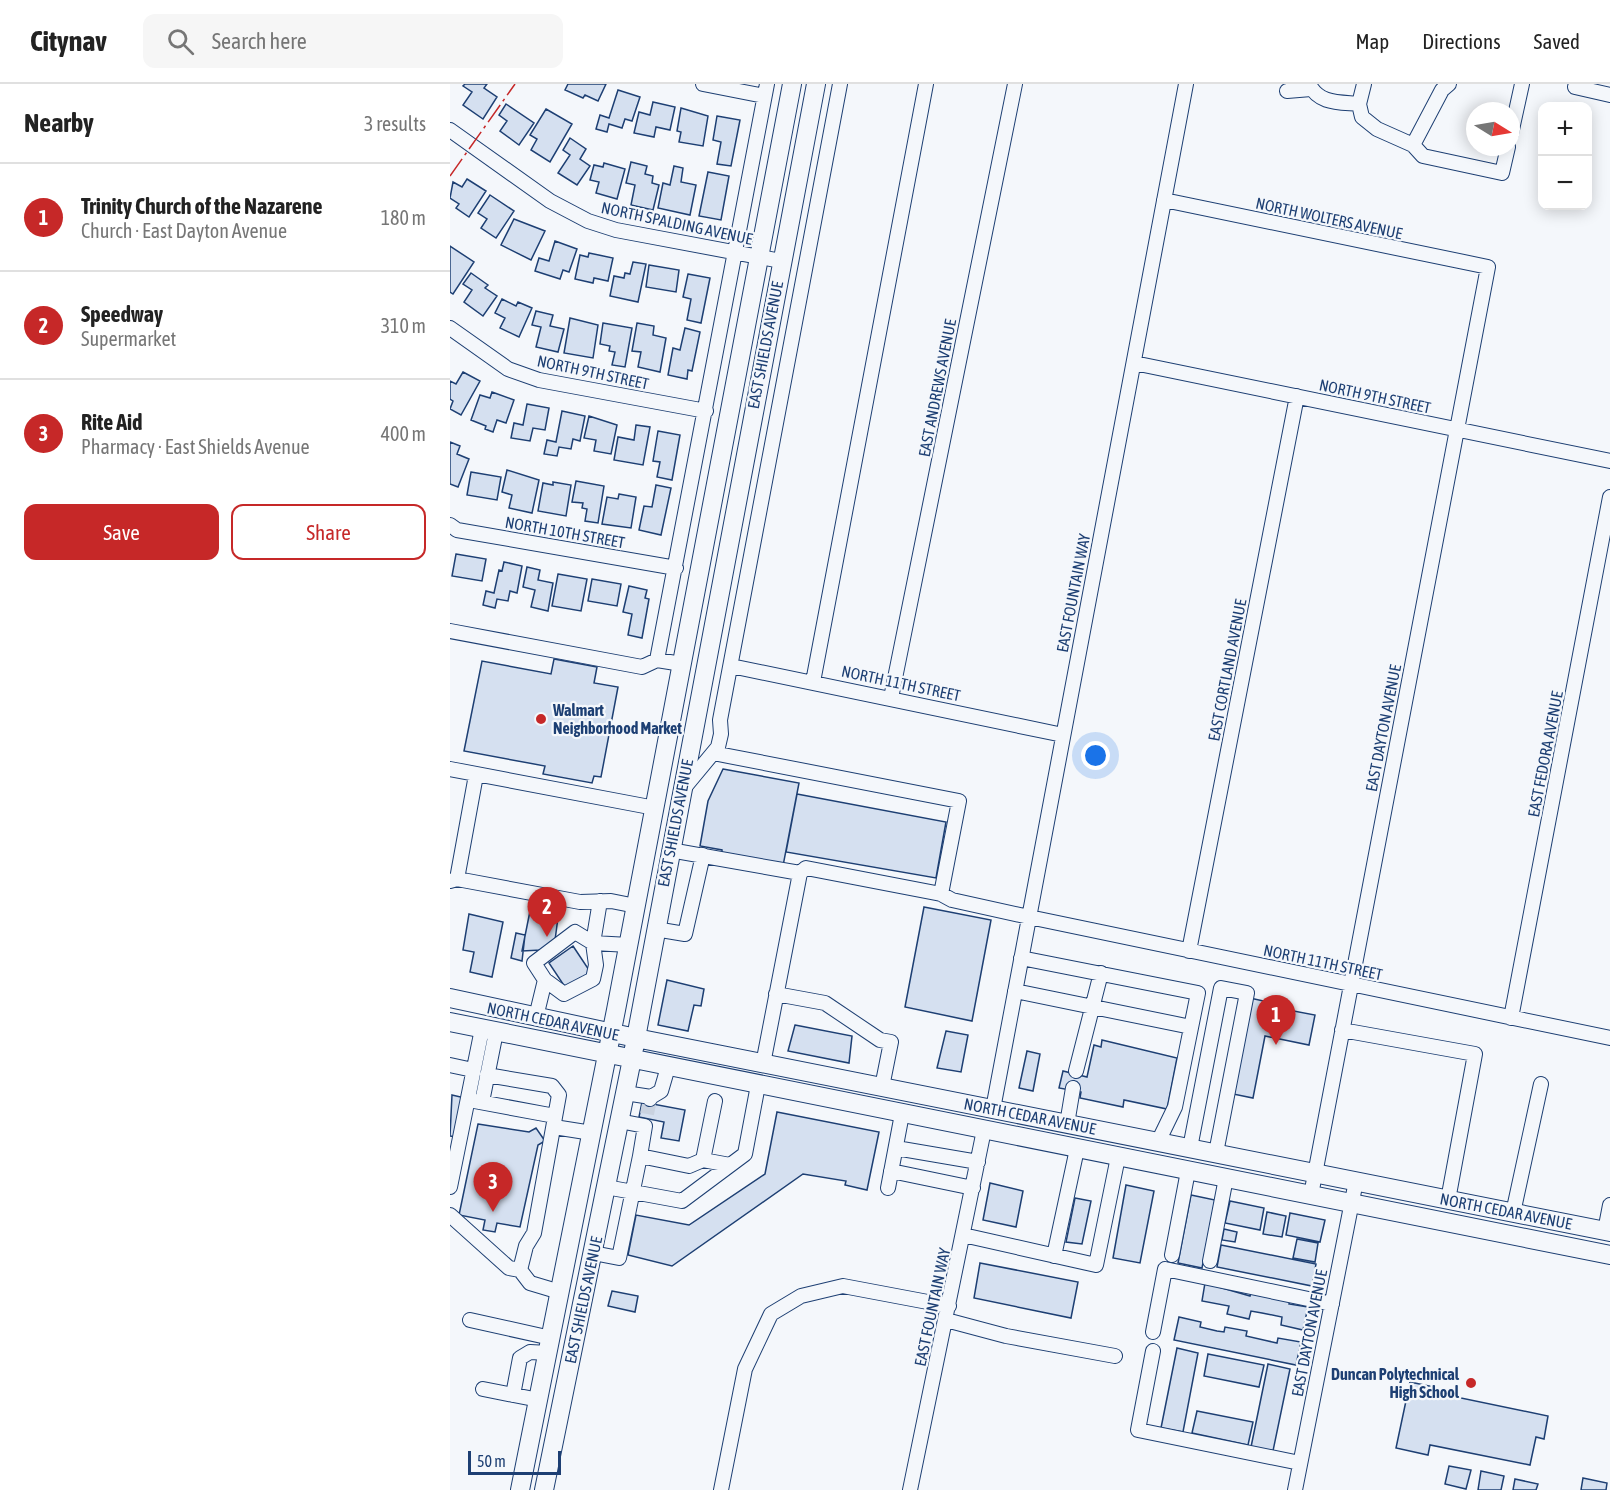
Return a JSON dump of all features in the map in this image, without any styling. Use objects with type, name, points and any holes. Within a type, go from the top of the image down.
[{"type":"main road","name":"EAST SHIELDS AVENUE","points":[[520,1490],[608,1054],[792,84]]},
{"type":"main road","name":"EAST SHIELDS AVENUE","points":[[544,1490],[632,1059],[816,84]]},
{"type":"main road","points":[[689,748],[690,688],[708,594],[704,582],[699,578]]},
{"type":"main road","points":[[655,808],[663,820],[662,841],[670,850]]},
{"type":"main road","name":"NORTH CEDAR AVENUE","points":[[450,998],[763,1064],[1607,1232]]},
{"type":"main road","name":"NORTH CEDAR AVENUE","points":[[450,1022],[1610,1255]]},
{"type":"main road","points":[[758,1085],[770,1078],[868,1093],[882,1087]]},
{"type":"main road","points":[[902,1114],[918,1107],[976,1119],[987,1115],[993,1109]]},
{"type":"main road","points":[[984,1130],[988,1124],[999,1120],[1055,1130],[1067,1124]]},
{"type":"main road","points":[[553,1445],[549,1423],[569,1308],[569,1300],[560,1292]]},
{"type":"street","points":[[657,660],[766,90],[703,84]]},
{"type":"street","points":[[681,792],[720,741],[720,720],[840,84]]},
{"type":"street","points":[[813,682],[926,84]]},
{"type":"street","name":"EAST ANDREWS AVENUE","points":[[891,698],[1015,84]]},
{"type":"street","name":"EAST FOUNTAIN WAY","points":[[993,1109],[1186,84]]},
{"type":"street","points":[[1364,84],[1359,104],[1362,117],[1377,129],[1413,145],[1423,156],[1502,173],[1506,156]]},
{"type":"street","points":[[1413,145],[1442,90],[1449,84]]},
{"type":"street","points":[[1518,102],[1522,84]]},
{"type":"street","points":[[1287,91],[1310,86],[1314,95],[1325,100],[1359,104]]},
{"type":"street","points":[[1575,87],[1610,95]]},
{"type":"street","name":"NORTH SPALDING AVENUE","points":[[450,130],[550,201],[588,222],[616,230],[781,261]]},
{"type":"street","name":"NORTH WOLTERS AVENUE","points":[[1164,200],[1488,267]]},
{"type":"street","name":"EAST DAYTON AVENUE","points":[[1311,1195],[1488,267]]},
{"type":"street","name":"NORTH 9TH STREET","points":[[450,328],[508,369],[539,380],[706,411]]},
{"type":"street","name":"NORTH 9TH STREET","points":[[1134,363],[1610,461]]},
{"type":"street","name":"EAST CORTLAND AVENUE","points":[[1189,951],[1297,396]]},
{"type":"street","name":"EAST FEDORA AVENUE","points":[[1511,1018],[1610,497]]},
{"type":"street","name":"NORTH 10TH STREET","points":[[450,525],[457,530],[676,567]]},
{"type":"street","points":[[450,633],[642,667],[657,660],[682,664]]},
{"type":"street","name":"NORTH 11TH STREET","points":[[731,666],[1063,735]]},
{"type":"street","points":[[713,753],[959,801],[941,894]]},
{"type":"street","points":[[450,769],[655,808]]},
{"type":"street","points":[[476,775],[453,880],[580,902],[600,901],[636,906]]},
{"type":"street","points":[[670,850],[800,873],[763,1064]]},
{"type":"street","points":[[655,929],[685,934],[703,855]]},
{"type":"street","name":"NORTH 11TH STREET","points":[[800,873],[806,867],[941,894],[952,900],[1029,917],[1610,1038]]},
{"type":"street","points":[[600,901],[593,943],[596,965],[593,979],[564,994],[545,980],[534,963],[575,933],[593,943],[629,945]]},
{"type":"street","points":[[1021,958],[1198,993],[1175,1107],[1158,1142]]},
{"type":"street","points":[[1076,1071],[1101,974]]},
{"type":"street","points":[[536,1017],[545,980]]},
{"type":"street","points":[[1190,1148],[1221,988],[1247,993],[1216,1153]]},
{"type":"street","points":[[1015,991],[1191,1027]]},
{"type":"street","points":[[776,994],[825,1003],[880,1040],[891,1042],[882,1087]]},
{"type":"street","points":[[450,1186],[475,1101],[489,1030]]},
{"type":"street","points":[[1342,1030],[1474,1054],[1448,1200]]},
{"type":"street","points":[[450,1065],[552,1086],[559,1095],[534,1233],[526,1246],[520,1270]]},
{"type":"street","points":[[625,1093],[651,1098],[661,1091],[668,1067]]},
{"type":"street","points":[[1513,1213],[1541,1084]]},
{"type":"street","points":[[606,1187],[682,1201],[745,1154],[758,1085]]},
{"type":"street","points":[[1067,1124],[1073,1088]]},
{"type":"street","points":[[475,1101],[555,1121],[592,1133]]},
{"type":"street","points":[[703,1160],[715,1101]]},
{"type":"street","points":[[888,1188],[902,1114]]},
{"type":"street","points":[[592,1253],[619,1258],[640,1156],[646,1120],[619,1121]]},
{"type":"street","name":"EAST FOUNTAIN WAY","points":[[910,1490],[984,1130]]},
{"type":"street","points":[[896,1148],[978,1162]]},
{"type":"street","points":[[1054,1256],[1077,1149]]},
{"type":"street","points":[[640,1156],[689,1166],[703,1160],[730,1165]]},
{"type":"street","points":[[963,1235],[1096,1265],[1118,1157]]},
{"type":"street","points":[[891,1171],[972,1188]]},
{"type":"street","points":[[1172,1255],[1188,1171]]},
{"type":"street","points":[[1210,1261],[1226,1178]]},
{"type":"street","name":"EAST DAYTON AVENUE","points":[[1295,1490],[1356,1182]]},
{"type":"street","points":[[1607,1232],[1610,1205]]},
{"type":"street","points":[[450,1215],[509,1268],[520,1270],[530,1283],[560,1292]]},
{"type":"street","points":[[1153,1332],[1166,1269],[1332,1304]]},
{"type":"street","points":[[721,1490],[745,1369],[771,1314],[801,1296],[843,1286],[949,1306]]},
{"type":"street","points":[[470,1320],[550,1345]]},
{"type":"street","points":[[946,1320],[1006,1336],[1115,1356]]},
{"type":"street","points":[[513,1395],[520,1358],[550,1345]]},
{"type":"street","points":[[1153,1351],[1138,1430],[1300,1462]]},
{"type":"street","points":[[483,1389],[539,1400]]},
{"type":"building","points":[[465,84],[487,84],[484,88],[497,97],[483,119],[463,105],[472,92],[463,86]]},
{"type":"building","points":[[568,84],[606,84],[598,101],[585,95],[583,98],[565,90]]},
{"type":"building","points":[[618,90],[640,97],[632,121],[625,119],[622,128],[609,124],[607,132],[596,129],[600,115],[609,118]]},
{"type":"building","points":[[653,102],[675,107],[670,130],[656,127],[654,137],[634,133],[639,112],[650,115]]},
{"type":"building","points":[[506,104],[534,123],[519,145],[500,131],[507,121],[499,115]]},
{"type":"building","points":[[681,108],[708,116],[703,146],[679,142],[681,132],[677,131]]},
{"type":"building","points":[[546,109],[572,124],[550,162],[531,150],[537,139],[530,135]]},
{"type":"building","points":[[717,116],[740,120],[731,166],[717,164],[721,142],[713,140]]},
{"type":"building","points":[[570,138],[586,149],[580,159],[590,166],[577,185],[558,173],[570,155],[563,150]]},
{"type":"building","points":[[631,162],[647,166],[645,174],[653,176],[652,183],[659,185],[653,210],[631,205],[635,185],[626,183]]},
{"type":"building","points":[[604,163],[625,169],[617,199],[596,193],[599,182],[590,180],[594,165],[603,167]]},
{"type":"building","points":[[674,166],[683,168],[681,182],[696,185],[690,215],[658,208],[663,183],[670,185]]},
{"type":"building","points":[[708,172],[729,176],[721,220],[699,216]]},
{"type":"building","points":[[467,179],[486,191],[469,217],[456,208],[459,204],[450,198],[453,182],[462,187]]},
{"type":"building","points":[[490,195],[514,211],[496,238],[481,228],[487,219],[478,213]]},
{"type":"building","points":[[514,219],[545,231],[531,260],[501,245]]},
{"type":"building","points":[[555,241],[577,249],[569,272],[563,270],[560,279],[535,271],[539,258],[549,261]]},
{"type":"building","points":[[450,246],[474,262],[453,294],[450,292]]},
{"type":"building","points":[[589,253],[613,258],[608,281],[594,278],[593,283],[575,279],[580,255],[588,257]]},
{"type":"building","points":[[633,262],[646,264],[638,302],[610,296],[614,276],[624,278],[625,273],[630,274]]},
{"type":"building","points":[[649,265],[679,270],[676,292],[646,287]]},
{"type":"building","points":[[471,273],[488,285],[485,288],[497,296],[483,316],[464,302],[472,290],[463,284]]},
{"type":"building","points":[[688,274],[710,278],[701,323],[687,320],[691,299],[683,297]]},
{"type":"building","points":[[502,299],[516,306],[518,302],[532,308],[519,337],[500,328],[505,318],[495,313]]},
{"type":"building","points":[[536,311],[553,315],[550,326],[564,329],[558,352],[536,347],[541,327],[532,325]]},
{"type":"building","points":[[570,318],[598,325],[593,358],[564,353]]},
{"type":"building","points":[[603,323],[632,328],[625,367],[612,365],[615,352],[609,351],[610,346],[600,344]]},
{"type":"building","points":[[637,323],[654,326],[653,335],[666,338],[660,372],[638,367],[641,352],[632,351]]},
{"type":"building","points":[[685,328],[700,332],[692,371],[688,370],[687,379],[668,375],[673,348],[680,350]]},
{"type":"building","points":[[463,372],[480,381],[461,415],[450,409],[453,401],[450,399],[450,381],[456,384]]},
{"type":"building","points":[[492,392],[514,400],[506,423],[497,420],[493,432],[485,429],[486,426],[471,420],[480,395],[490,398]]},
{"type":"building","points":[[527,404],[549,408],[545,430],[533,428],[530,441],[511,438],[514,423],[523,425]]},
{"type":"building","points":[[562,411],[585,416],[580,441],[573,439],[571,449],[559,447],[557,456],[544,454],[547,440],[556,442]]},
{"type":"building","points":[[589,416],[617,425],[611,454],[594,451],[596,440],[584,438]]},
{"type":"building","points":[[636,425],[650,427],[643,465],[614,460],[618,437],[634,440]]},
{"type":"building","points":[[658,431],[680,435],[672,480],[657,477],[660,462],[653,461]]},
{"type":"building","points":[[450,442],[460,446],[457,454],[469,459],[458,487],[450,484]]},
{"type":"building","points":[[507,470],[539,480],[532,513],[509,508],[512,495],[502,492]]},
{"type":"building","points":[[471,472],[501,477],[497,500],[467,495]]},
{"type":"building","points":[[576,481],[604,486],[598,523],[585,521],[587,509],[582,508],[583,503],[572,502]]},
{"type":"building","points":[[553,482],[571,485],[566,516],[538,511],[543,483],[553,485]]},
{"type":"building","points":[[656,485],[671,488],[661,535],[639,530],[644,506],[652,507]]},
{"type":"building","points":[[619,494],[636,497],[631,528],[602,524],[607,497],[618,499]]},
{"type":"building","points":[[456,554],[486,559],[482,581],[452,576]]},
{"type":"building","points":[[504,562],[522,566],[517,593],[510,591],[508,601],[497,599],[495,608],[483,605],[486,591],[494,593],[499,570],[502,571]]},
{"type":"building","points":[[527,567],[540,570],[538,580],[553,583],[548,611],[531,607],[535,590],[523,587]]},
{"type":"building","points":[[558,574],[587,579],[581,611],[552,606]]},
{"type":"building","points":[[592,579],[621,584],[617,606],[588,601]]},
{"type":"building","points":[[629,586],[647,590],[645,598],[649,599],[642,638],[628,635],[632,614],[623,612]]},
{"type":"building","name":"Walmart Neighborhood Market","points":[[554,659],[597,667],[594,683],[618,687],[601,777],[594,776],[592,783],[543,774],[545,766],[464,751],[482,661],[551,674]]},
{"type":"building","points":[[723,769],[799,783],[783,866],[722,855],[722,850],[700,846],[708,801]]},
{"type":"building","points":[[797,794],[946,822],[936,878],[786,852]]},
{"type":"building","points":[[924,907],[991,920],[972,1021],[905,1007]]},
{"type":"building","points":[[550,908],[559,910],[555,940],[541,950],[522,951],[530,911],[549,915]]},
{"type":"building","points":[[469,914],[503,922],[492,977],[470,972],[474,952],[463,950]]},
{"type":"building","points":[[516,933],[525,935],[522,961],[511,958]]},
{"type":"building","points":[[573,946],[591,973],[567,990],[549,963]]},
{"type":"building","points":[[667,980],[704,989],[701,1006],[694,1005],[688,1031],[658,1025]]},
{"type":"building","points":[[1250,998],[1268,1002],[1267,1006],[1315,1015],[1309,1045],[1265,1036],[1253,1098],[1233,1094]]},
{"type":"building","points":[[795,1025],[852,1036],[849,1063],[788,1051]]},
{"type":"building","points":[[946,1031],[968,1035],[961,1072],[937,1068]]},
{"type":"building","points":[[1102,1040],[1177,1058],[1167,1109],[1124,1100],[1123,1107],[1080,1098],[1081,1092],[1059,1088],[1063,1071],[1087,1077],[1094,1045],[1101,1047]]},
{"type":"building","points":[[1027,1051],[1040,1054],[1033,1091],[1019,1088]]},
{"type":"building","points":[[452,1095],[465,1098],[456,1137],[450,1136]]},
{"type":"building","points":[[642,1102],[685,1110],[679,1141],[661,1138],[664,1122],[639,1117]]},
{"type":"building","points":[[777,1112],[879,1132],[867,1190],[845,1185],[846,1181],[803,1174],[672,1266],[628,1255],[636,1215],[689,1225],[765,1174]]},
{"type":"building","points":[[478,1124],[529,1132],[536,1128],[545,1141],[538,1145],[520,1227],[497,1223],[495,1232],[483,1230],[485,1220],[459,1215]]},
{"type":"building","points":[[990,1183],[1023,1191],[1016,1227],[983,1220]]},
{"type":"building","points":[[1126,1185],[1154,1191],[1140,1263],[1113,1258]]},
{"type":"building","points":[[1191,1195],[1215,1200],[1202,1268],[1178,1263]]},
{"type":"building","points":[[1075,1198],[1091,1201],[1082,1244],[1066,1242]]},
{"type":"building","points":[[1230,1201],[1264,1208],[1260,1230],[1225,1223]]},
{"type":"building","points":[[1267,1212],[1286,1216],[1282,1237],[1263,1234]]},
{"type":"building","points":[[1290,1213],[1325,1220],[1320,1242],[1286,1235]]},
{"type":"building","points":[[1224,1229],[1237,1232],[1235,1242],[1222,1240]]},
{"type":"building","points":[[1297,1239],[1318,1243],[1315,1262],[1293,1258]]},
{"type":"building","points":[[1221,1245],[1316,1264],[1312,1286],[1217,1267]]},
{"type":"building","points":[[980,1263],[1078,1282],[1071,1318],[974,1298]]},
{"type":"building","points":[[1205,1283],[1250,1296],[1251,1293],[1308,1307],[1303,1330],[1281,1325],[1282,1317],[1251,1311],[1249,1319],[1227,1314],[1229,1306],[1202,1301]]},
{"type":"building","points":[[612,1291],[638,1296],[635,1312],[608,1306]]},
{"type":"building","points":[[1179,1317],[1201,1322],[1200,1327],[1217,1331],[1224,1332],[1225,1327],[1247,1331],[1246,1336],[1277,1343],[1278,1338],[1301,1342],[1296,1365],[1174,1340]]},
{"type":"building","points":[[1177,1348],[1198,1353],[1183,1432],[1161,1428]]},
{"type":"building","points":[[1208,1354],[1264,1365],[1259,1387],[1204,1376]]},
{"type":"building","points":[[1268,1364],[1290,1369],[1273,1451],[1251,1447]]},
{"type":"building","points":[[1410,1382],[1434,1387],[1432,1392],[1548,1416],[1544,1439],[1536,1437],[1530,1465],[1430,1445],[1428,1455],[1396,1448]]},
{"type":"building","points":[[1197,1411],[1253,1422],[1248,1445],[1192,1433]]},
{"type":"building","points":[[1449,1466],[1471,1470],[1466,1489],[1445,1484]]},
{"type":"building","points":[[1481,1471],[1504,1476],[1501,1490],[1478,1490]]},
{"type":"building","points":[[1583,1478],[1607,1483],[1606,1490],[1581,1490]]},
{"type":"building","points":[[1515,1479],[1538,1484],[1536,1490],[1513,1490]]},
{"type":"tunnel","points":[[647,1114],[650,1099]]},
{"type":"power","points":[[450,176],[515,84]]},
{"type":"place","name":"Walmart Neighborhood Market","points":[[541,719]]},
{"type":"place","name":"Speedway","points":[[547,937]]},
{"type":"place","name":"Trinity Church of the Nazarene","points":[[1276,1045]]},
{"type":"place","name":"Rite Aid","points":[[493,1212]]},
{"type":"place","name":"Duncan Polytechnical High School","points":[[1471,1383]]}]
